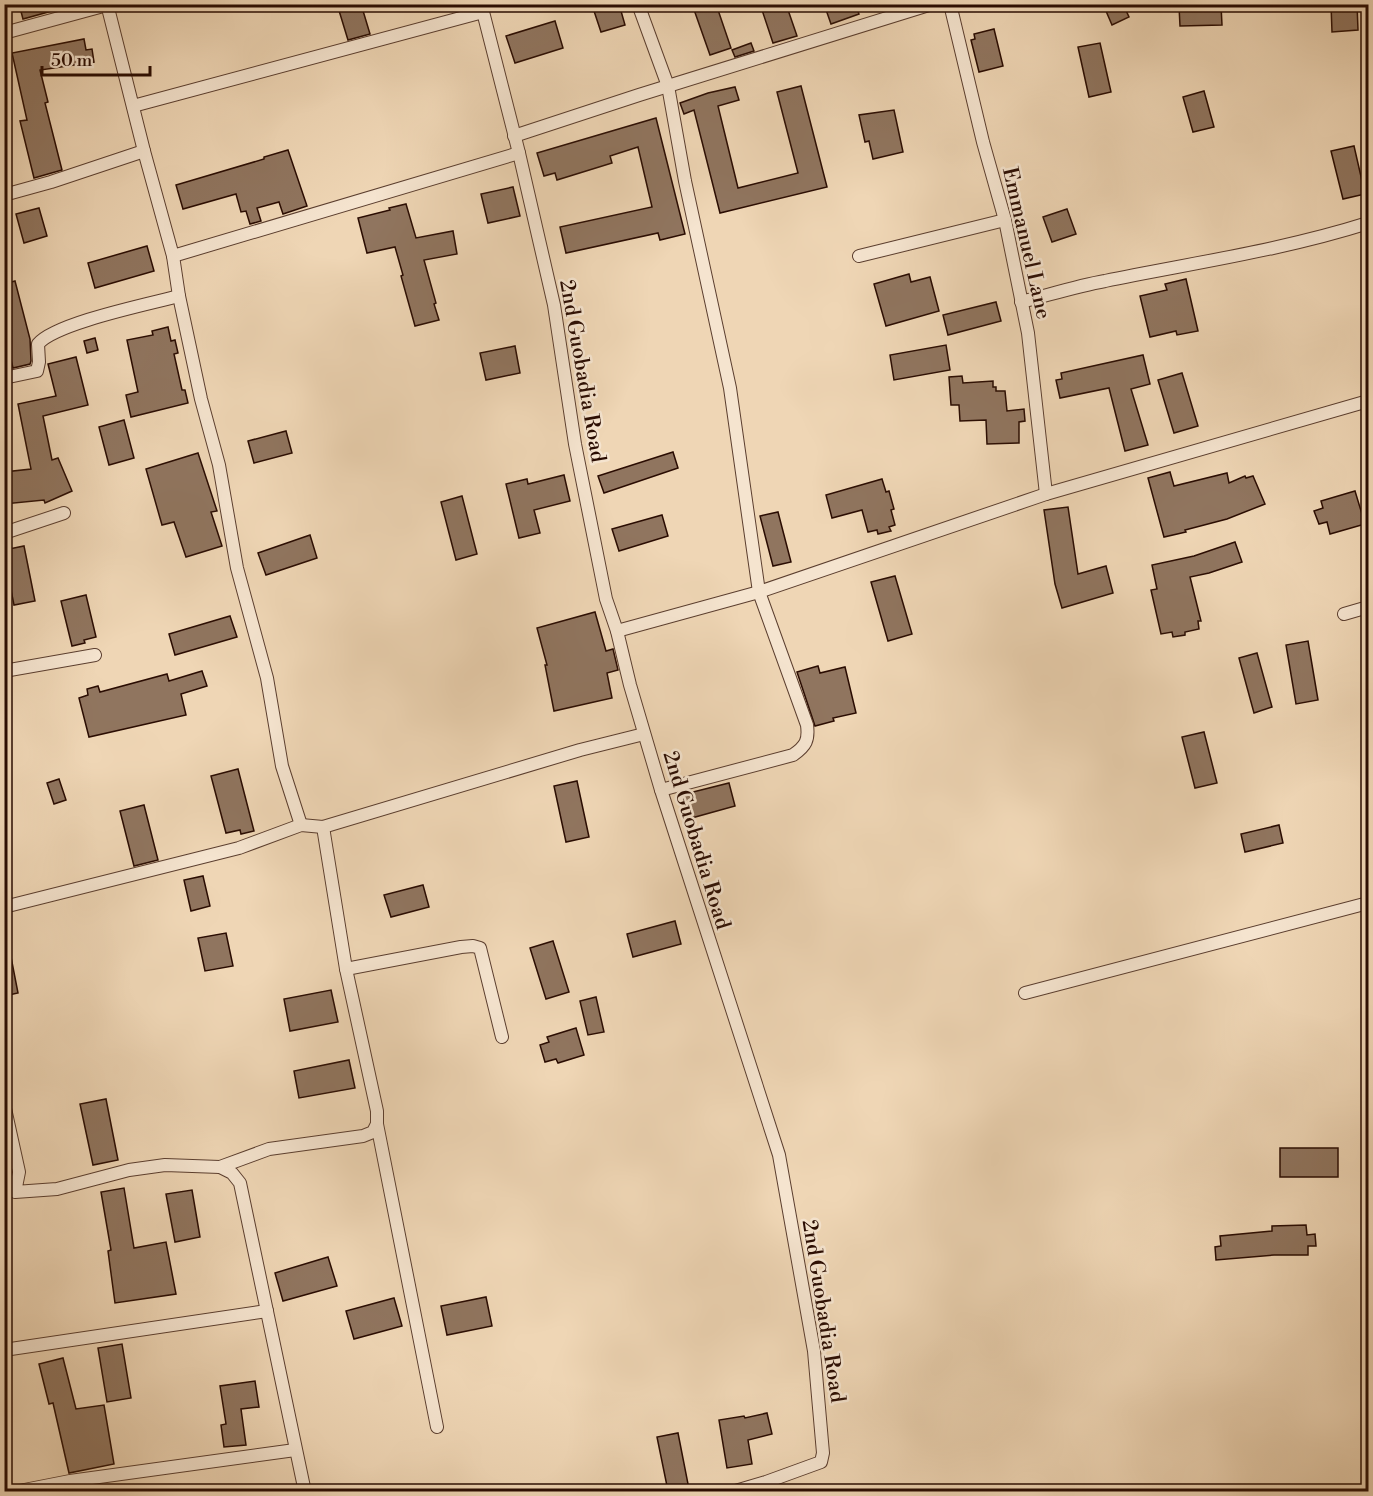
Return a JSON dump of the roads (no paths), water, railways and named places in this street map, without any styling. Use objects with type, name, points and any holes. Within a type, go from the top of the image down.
[{"type":"street","points":[[638,4],[668,86],[685,181],[730,388],[759,592],[809,736],[805,747],[793,755],[661,790]]},
{"type":"street","name":"Emmanuel Lane","points":[[950,4],[983,142],[1005,220],[1028,333],[1046,494]]},
{"type":"street","points":[[4,33],[107,5],[173,256],[179,297],[201,399],[219,465],[237,568],[267,678],[282,766],[301,825]]},
{"type":"street","points":[[514,136],[929,5]]},
{"type":"street","points":[[133,106],[482,8]]},
{"type":"street","name":"2nd Guobadia Road","points":[[482,8],[554,305],[575,444],[606,599],[661,790],[779,1155],[814,1351],[823,1453],[821,1462],[766,1482],[732,1491]]},
{"type":"street","points":[[4,195],[144,151]]},
{"type":"street","points":[[173,256],[519,153]]},
{"type":"street","points":[[859,256],[1005,220]]},
{"type":"street","points":[[1021,302],[1103,281],[1194,265],[1327,235],[1368,223]]},
{"type":"street","points":[[4,378],[37,371],[38,344],[43,339],[78,322],[179,297]]},
{"type":"street","points":[[617,632],[759,592],[1046,494],[1368,401]]},
{"type":"street","points":[[4,533],[64,513]]},
{"type":"street","points":[[1344,614],[1368,607]]},
{"type":"street","points":[[4,671],[95,655]]},
{"type":"street","points":[[4,907],[239,848],[301,825],[323,827],[580,750],[644,734]]},
{"type":"street","points":[[323,827],[346,969],[377,1111],[377,1124],[437,1427]]},
{"type":"street","points":[[1025,993],[1368,903]]},
{"type":"street","points":[[346,969],[461,947],[480,948],[502,1037]]},
{"type":"street","points":[[4,1104],[19,1172],[10,1193],[57,1189],[147,1166],[220,1167],[269,1149],[363,1136],[373,1132],[377,1124]]},
{"type":"street","points":[[220,1167],[232,1173],[240,1183],[304,1491]]},
{"type":"street","points":[[4,1350],[267,1311]]},
{"type":"street","points":[[14,1491],[70,1480],[295,1450]]}]
